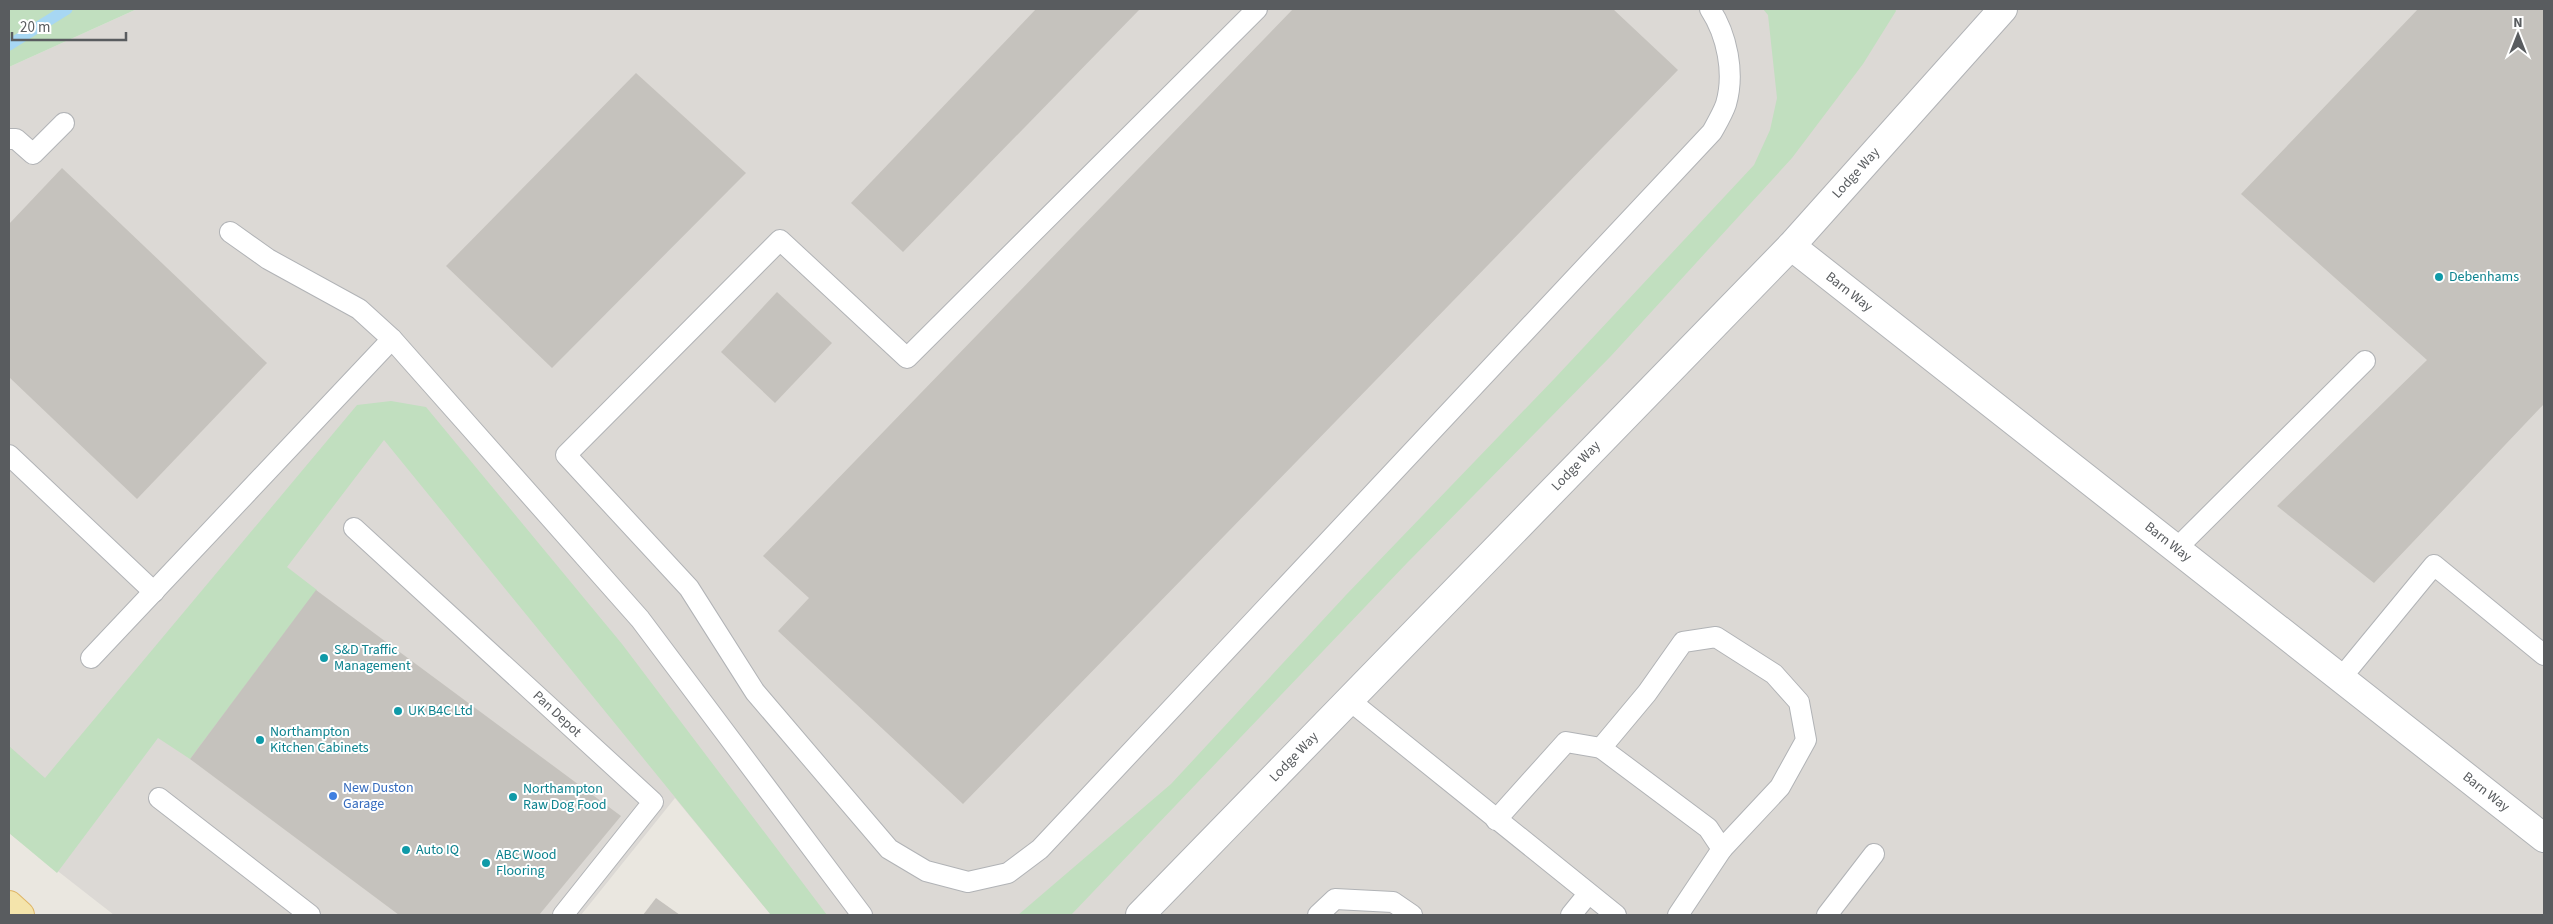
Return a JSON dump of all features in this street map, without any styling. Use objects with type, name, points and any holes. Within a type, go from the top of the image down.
[{"type":"main road","points":[[9,905],[20,915]]},
{"type":"street","name":"Lodge Way","points":[[1140,915],[1791,246],[1993,12]]},
{"type":"street","name":"Barn Way","points":[[1791,246],[2544,838]]},
{"type":"lane","points":[[1257,9],[907,358],[780,240],[566,455],[689,588],[755,692],[889,849],[926,871],[968,882],[1008,873],[1040,848],[1712,132],[1726,103],[1729,71],[1725,37],[1710,9]]},
{"type":"lane","points":[[9,139],[16,139],[33,154],[64,123]]},
{"type":"lane","points":[[230,232],[268,259],[359,309],[392,338],[640,620],[862,915]]},
{"type":"lane","points":[[91,658],[392,338]]},
{"type":"lane","points":[[2176,549],[2365,361]]},
{"type":"lane","points":[[9,455],[154,592]]},
{"type":"lane","name":"Pan Depot","points":[[354,528],[653,802],[563,915]]},
{"type":"lane","points":[[2341,678],[2434,565],[2544,655]]},
{"type":"lane","points":[[1601,748],[1648,693],[1683,642],[1716,636],[1774,674],[1799,702],[1806,740],[1780,786],[1722,849],[1678,915]]},
{"type":"lane","points":[[1349,700],[1616,915]]},
{"type":"lane","points":[[1496,820],[1566,742],[1601,748],[1708,828],[1722,849]]},
{"type":"lane","points":[[159,798],[310,915]]},
{"type":"lane","points":[[1827,915],[1874,854]]},
{"type":"lane","points":[[1571,915],[1588,894]]},
{"type":"lane","points":[[1318,915],[1335,899],[1393,902],[1412,915]]},
{"type":"shaded area","points":[[137,9],[2544,9],[2544,915],[771,915],[675,798],[581,915],[114,915],[9,833],[9,67]]},
{"type":"green space","points":[[9,9],[137,9],[9,67]]},
{"type":"green space","points":[[1763,9],[1895,9],[1896,11],[1863,64],[1792,158],[1611,356],[1407,563],[1071,915],[1018,915],[1171,784],[1346,595],[1555,378],[1754,165],[1770,130],[1777,98],[1768,15]]},
{"type":"green space","points":[[391,401],[426,407],[622,644],[827,915],[771,915],[384,440],[287,567],[317,590],[190,759],[158,738],[57,873],[9,833],[9,746],[45,778],[357,405]]},
{"type":"building","points":[[1036,9],[1140,9],[903,252],[851,203]]},
{"type":"building","points":[[1293,9],[1613,9],[1678,70],[963,804],[778,631],[809,598],[763,556]]},
{"type":"building","name":"Debenhams","points":[[2418,9],[2544,9],[2544,404],[2374,583],[2277,506],[2427,360],[2241,194]]},
{"type":"building","points":[[636,73],[746,173],[552,368],[446,266]]},
{"type":"building","points":[[62,168],[267,363],[137,499],[9,377],[9,224]]},
{"type":"building","points":[[777,292],[832,343],[775,403],[721,352]]},
{"type":"building","points":[[316,590],[621,816],[539,915],[399,915],[190,759]]},
{"type":"building","points":[[656,898],[680,915],[643,915]]},
{"type":"waterway","points":[[9,45],[67,9]]},
{"type":"place","name":"Debenhams","points":[[2439,277]]},
{"type":"place","name":"S&D Traffic Management","points":[[324,658]]},
{"type":"place","name":"UK B4C Ltd","points":[[398,711]]},
{"type":"place","name":"Northampton Kitchen Cabinets","points":[[260,740]]},
{"type":"place","name":"New Duston Garage","points":[[333,796]]},
{"type":"place","name":"Northampton Raw Dog Food","points":[[513,797]]},
{"type":"place","name":"Auto IQ","points":[[406,850]]},
{"type":"place","name":"ABC Wood Flooring","points":[[486,863]]}]
